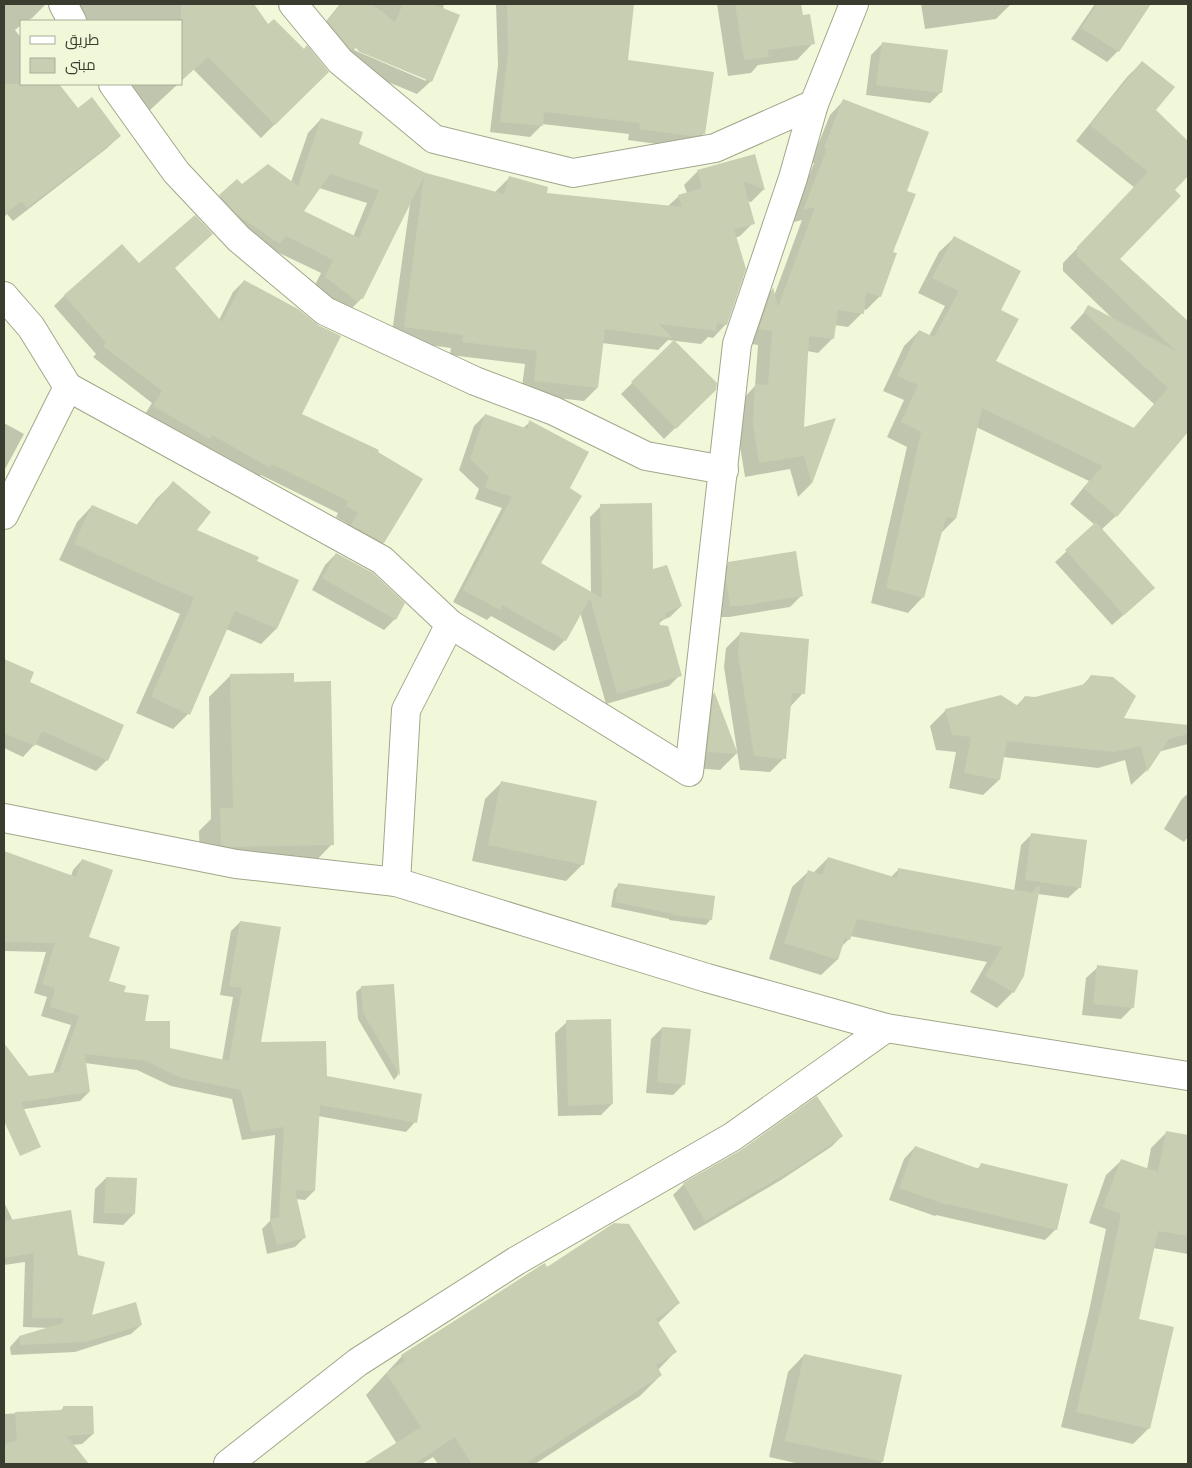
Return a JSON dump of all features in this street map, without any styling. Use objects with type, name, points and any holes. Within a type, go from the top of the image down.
[{"type":"street","points":[[63,4],[71,20]]},
{"type":"street","points":[[293,4],[340,60],[434,139],[574,173],[715,148],[814,104]]},
{"type":"street","points":[[4,296],[31,326],[68,387],[382,560],[450,624],[689,772],[737,344],[793,178],[814,104],[854,4]]},
{"type":"street","points":[[114,85],[176,172],[239,239],[324,311],[475,381],[554,411],[646,456],[724,470]]},
{"type":"street","points":[[4,515],[68,387]]},
{"type":"street","points":[[396,882],[406,710],[450,624]]},
{"type":"street","points":[[4,818],[236,864],[396,882],[707,978],[886,1028],[1188,1076]]},
{"type":"street","points":[[228,1464],[358,1362],[516,1261],[732,1137],[886,1028]]},
{"type":"building","points":[[181,4],[254,4],[268,24],[274,19],[304,49],[307,45],[329,72],[275,125],[208,57],[182,80]]},
{"type":"building","points":[[341,4],[372,4],[395,22],[403,4],[433,4],[460,15],[432,82],[360,52],[355,47],[351,50],[327,21]]},
{"type":"building","points":[[507,4],[634,4],[628,60],[714,72],[705,134],[691,136],[639,129],[640,123],[544,112],[543,126],[500,122],[508,53]]},
{"type":"building","points":[[735,4],[801,4],[803,15],[810,14],[815,44],[767,50],[769,57],[744,60]]},
{"type":"building","points":[[1097,4],[1151,4],[1119,52],[1081,28]]},
{"type":"building","points":[[882,42],[948,50],[942,93],[876,85]]},
{"type":"building","points":[[1142,61],[1175,87],[1156,110],[1188,141],[1188,176],[1175,190],[1181,196],[1120,259],[1188,321],[1188,432],[1117,517],[1083,488],[1103,466],[982,408],[956,519],[946,517],[924,598],[886,588],[921,432],[901,422],[918,385],[897,376],[919,330],[934,337],[959,291],[932,278],[954,236],[1021,271],[1001,310],[1019,319],[996,361],[1134,428],[1168,388],[1084,312],[1088,305],[1176,351],[1077,256],[1077,247],[1148,172],[1090,125]]},
{"type":"building","points":[[4,84],[60,85],[78,108],[92,97],[121,136],[27,208],[22,201],[4,215]]},
{"type":"building","points":[[843,99],[929,132],[907,191],[916,194],[893,252],[897,253],[881,297],[866,292],[864,314],[838,310],[834,339],[809,336],[804,427],[836,418],[812,484],[804,456],[759,463],[753,425],[755,384],[768,385],[772,331],[759,329],[773,287],[778,307],[815,207],[803,210],[827,149],[824,148]]},
{"type":"building","points":[[321,118],[363,132],[359,144],[426,173],[504,194],[509,176],[548,187],[547,193],[682,207],[678,195],[702,188],[697,170],[755,154],[765,190],[743,181],[755,224],[734,229],[746,269],[727,325],[717,323],[716,331],[659,324],[672,338],[605,329],[598,388],[534,381],[537,351],[462,342],[463,335],[404,327],[424,176],[363,299],[360,298],[358,302],[325,277],[333,260],[286,236],[280,244],[236,214],[219,195],[237,179],[242,184],[268,164],[298,186]],"holes":[[[330,174],[379,190],[359,238],[304,211]]]},
{"type":"building","points":[[195,215],[213,234],[175,268],[222,322],[244,280],[298,309],[318,325],[341,336],[302,414],[379,450],[378,452],[423,479],[384,543],[351,525],[358,513],[346,506],[348,501],[272,464],[270,468],[212,435],[210,439],[153,406],[162,391],[103,346],[106,343],[64,295],[122,244],[139,263]]},
{"type":"building","points":[[674,340],[717,383],[716,390],[676,429],[631,382]]},
{"type":"building","points":[[485,414],[528,429],[529,420],[589,452],[570,488],[582,496],[541,563],[602,598],[600,504],[652,503],[653,569],[667,565],[682,606],[665,613],[666,618],[659,619],[660,625],[668,626],[682,676],[617,694],[590,598],[566,641],[502,605],[500,610],[463,590],[512,497],[485,488],[489,477],[470,459]]},
{"type":"building","points":[[173,481],[211,512],[197,530],[259,557],[257,561],[299,580],[277,629],[235,611],[190,715],[151,697],[194,598],[74,544],[92,505],[138,525]]},
{"type":"building","points":[[1096,522],[1155,588],[1124,615],[1065,550]]},
{"type":"building","points":[[796,551],[803,596],[730,606],[726,579],[728,562]]},
{"type":"building","points":[[336,553],[373,573],[405,603],[396,620],[322,578]]},
{"type":"building","points":[[740,632],[809,639],[805,694],[792,693],[786,759],[754,756],[738,653]]},
{"type":"building","points":[[4,659],[34,672],[30,682],[124,725],[108,761],[42,731],[35,746],[6,734],[4,739]]},
{"type":"building","points":[[294,673],[294,682],[331,681],[334,845],[229,847],[221,845],[220,808],[233,808],[230,674]]},
{"type":"building","points":[[1091,675],[1113,677],[1136,696],[1124,718],[1188,725],[1188,734],[1169,739],[1147,772],[1141,746],[1114,752],[1007,741],[1000,780],[964,773],[971,737],[952,735],[945,709],[1001,695],[1018,706],[1025,696],[1035,697],[1085,684]]},
{"type":"building","points":[[714,691],[738,754],[707,752]]},
{"type":"building","points":[[501,781],[597,801],[584,865],[488,845]]},
{"type":"building","points":[[1031,833],[1087,840],[1081,888],[1025,880]]},
{"type":"building","points":[[4,851],[76,877],[82,859],[113,870],[89,937],[120,947],[109,981],[126,986],[124,992],[149,995],[145,1021],[170,1021],[170,1048],[229,1061],[242,988],[229,986],[240,921],[281,927],[261,1042],[326,1041],[327,1076],[422,1094],[417,1123],[320,1105],[315,1191],[295,1190],[306,1238],[277,1245],[270,1219],[279,1217],[284,1127],[251,1132],[241,1090],[181,1078],[146,1061],[85,1054],[90,1092],[21,1102],[41,1147],[20,1156],[4,1121],[4,1043],[29,1076],[59,1072],[79,1016],[50,1007],[55,988],[42,984],[55,943],[4,942]]},
{"type":"building","points":[[828,857],[897,878],[898,868],[1032,893],[1037,886],[1040,887],[1024,976],[1014,993],[985,976],[1002,947],[857,919],[850,940],[845,938],[838,960],[784,943],[808,870],[822,875]]},
{"type":"building","points":[[618,883],[715,896],[712,920],[673,915],[615,902]]},
{"type":"building","points":[[1097,965],[1138,970],[1134,1008],[1093,1004]]},
{"type":"building","points":[[394,984],[400,1076],[363,1013],[361,986]]},
{"type":"building","points":[[611,1019],[613,1104],[568,1106],[566,1020]]},
{"type":"building","points":[[662,1027],[691,1029],[685,1085],[657,1082]]},
{"type":"building","points":[[817,1096],[843,1136],[794,1169],[705,1221],[683,1183],[741,1150]]},
{"type":"building","points":[[1166,1131],[1188,1135],[1188,1236],[1158,1231],[1139,1319],[1174,1327],[1150,1429],[1076,1412],[1121,1214],[1103,1207],[1121,1159],[1158,1172]]},
{"type":"building","points":[[915,1146],[979,1169],[981,1163],[1068,1184],[1057,1230],[947,1205],[899,1188]]},
{"type":"building","points":[[106,1177],[137,1178],[135,1214],[104,1213]]},
{"type":"building","points":[[71,1210],[78,1255],[105,1262],[92,1315],[136,1302],[142,1325],[86,1342],[20,1345],[19,1336],[63,1323],[63,1318],[32,1318],[34,1253],[4,1258],[4,1221]]},
{"type":"building","points":[[614,1223],[629,1224],[680,1303],[656,1319],[677,1352],[656,1365],[662,1375],[525,1464],[472,1464],[455,1437],[414,1464],[363,1464],[421,1427],[386,1373],[405,1361],[401,1355],[543,1264],[545,1263],[547,1267]]},
{"type":"building","points":[[804,1354],[902,1375],[883,1462],[785,1441]]},
{"type":"building","points":[[63,1406],[93,1406],[94,1434],[67,1436],[89,1464],[4,1464],[4,1444],[17,1441],[15,1412],[63,1410]]}]
